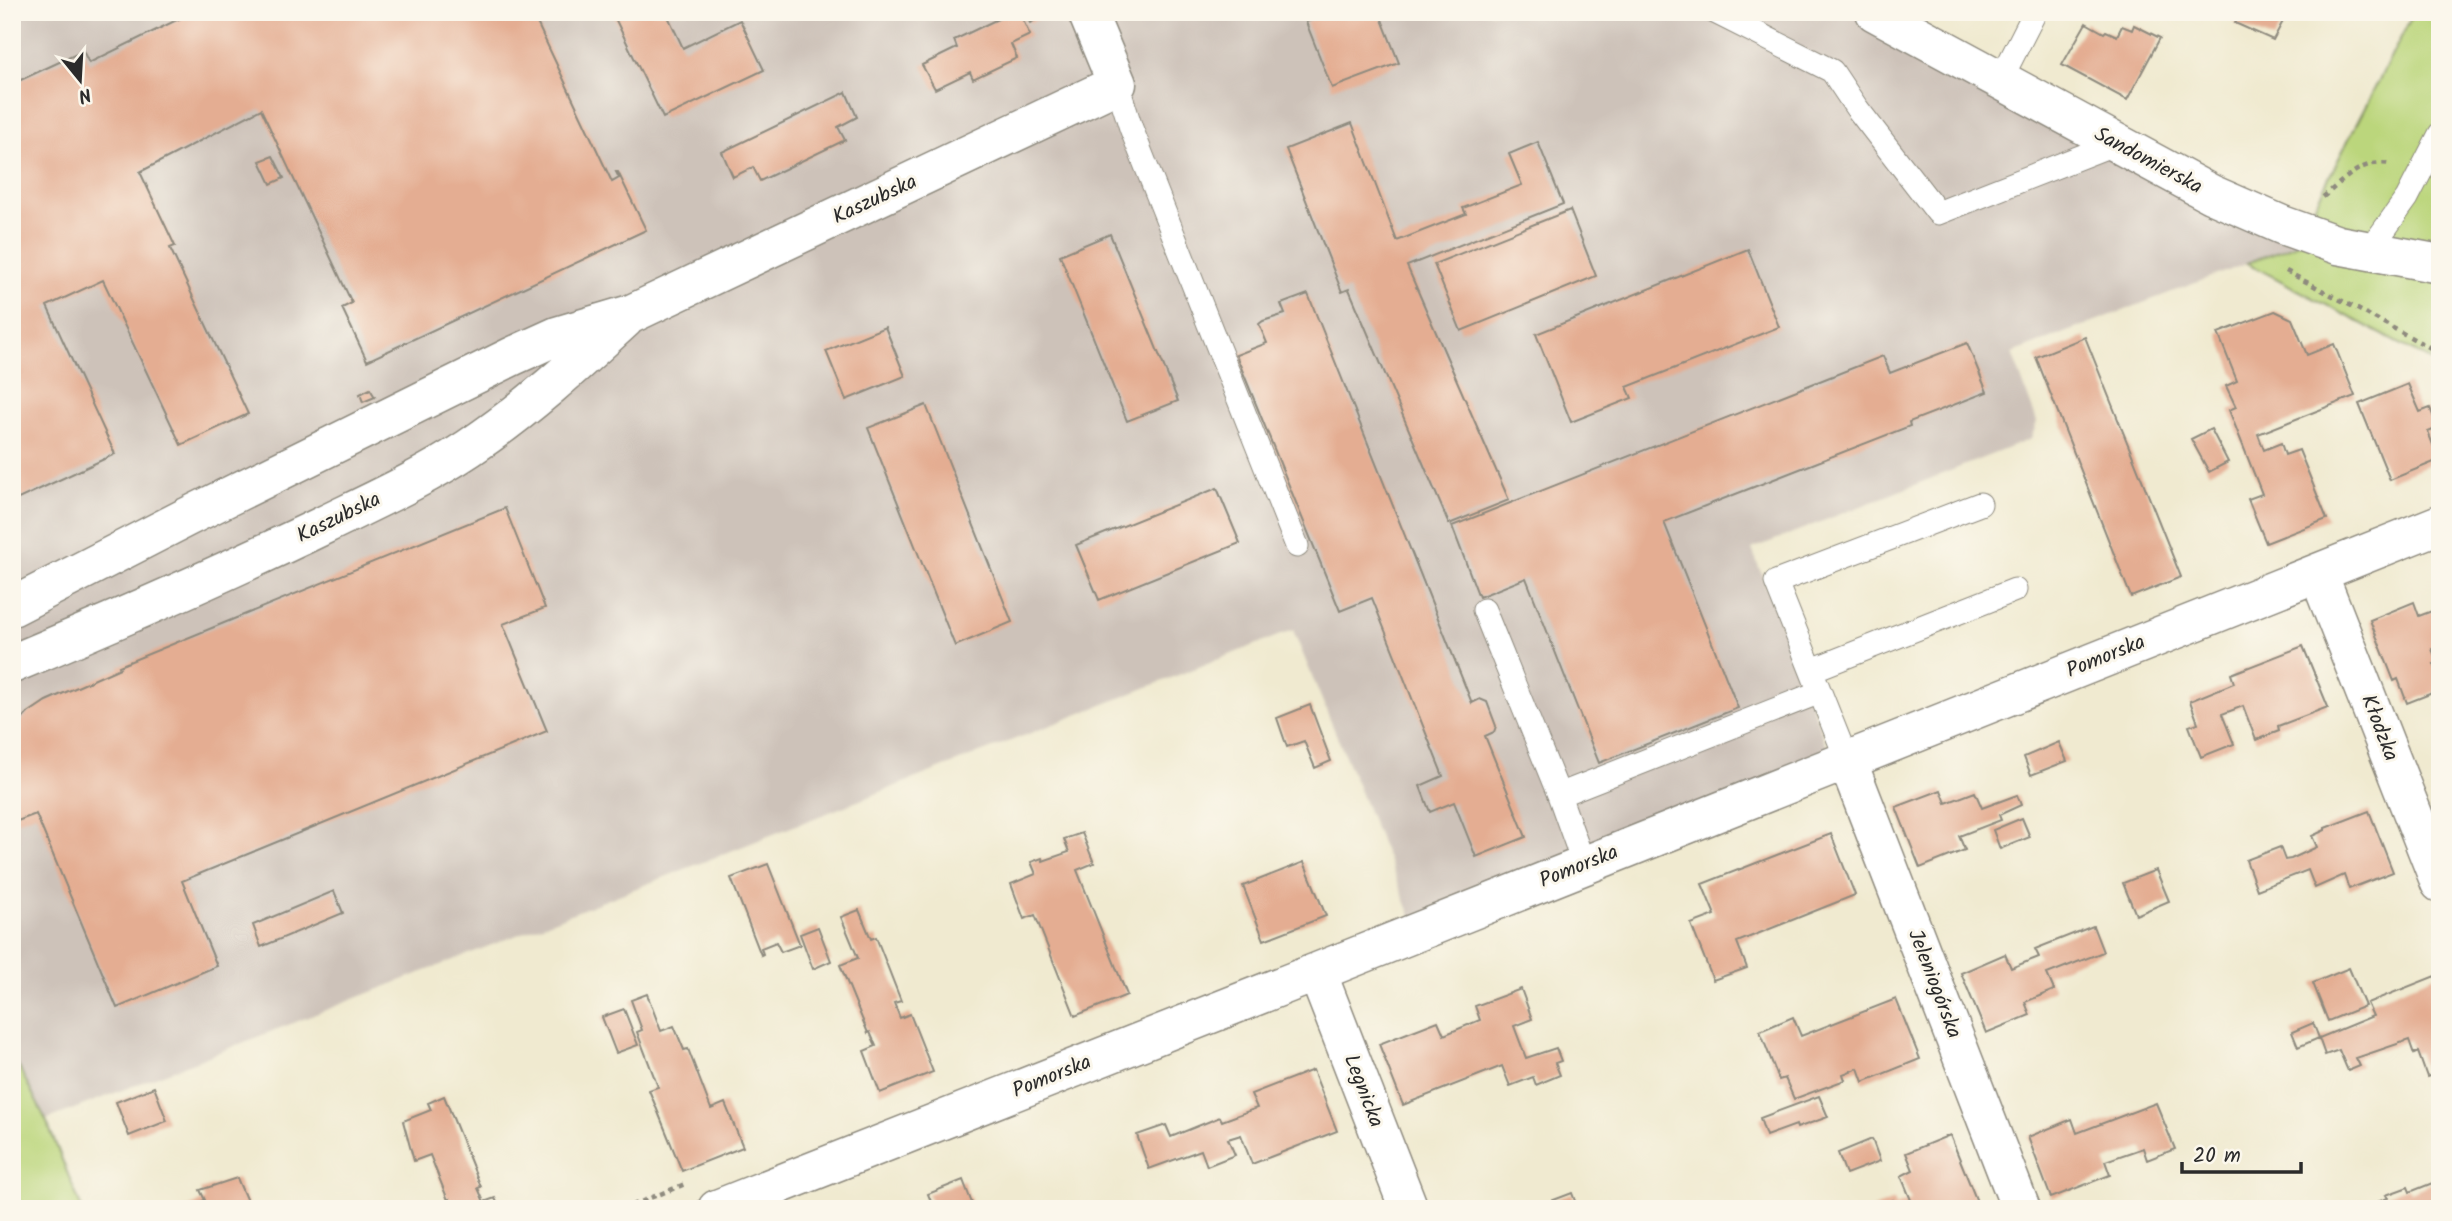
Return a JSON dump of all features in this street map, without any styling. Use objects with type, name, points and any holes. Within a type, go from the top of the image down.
[{"type":"street","points":[[1087,12],[1117,84]]},
{"type":"street","name":"Sandomierska","points":[[1875,12],[2211,194],[2294,230],[2338,245],[2440,264]]},
{"type":"street","name":"Kaszubska","points":[[12,607],[513,356],[557,336],[631,314],[1117,84]]},
{"type":"street","name":"Kaszubska","points":[[12,664],[233,569],[399,489],[516,415],[557,382],[631,314]]},
{"type":"street","name":"Pomorska","points":[[731,1206],[2440,524]]},
{"type":"street","name":"Kłodzka","points":[[2318,573],[2440,883]]},
{"type":"street","name":"Jeleniogórska","points":[[1847,760],[2021,1209]]},
{"type":"street","name":"Legnicka","points":[[1317,972],[1409,1209]]},
{"type":"lane","points":[[1715,12],[1832,71],[1856,107],[1938,214],[2116,143]]},
{"type":"lane","points":[[2000,81],[2035,12]]},
{"type":"lane","points":[[1117,84],[1131,128],[1297,546]]},
{"type":"lane","points":[[2369,251],[2407,198],[2440,134]]},
{"type":"lane","points":[[1847,760],[1776,582],[1980,504]]},
{"type":"lane","points":[[1812,670],[2015,590]]},
{"type":"lane","points":[[1484,610],[1559,795],[1584,866]]},
{"type":"lane","points":[[1559,795],[1820,692]]},
{"type":"path","points":[[2294,230],[2320,200],[2359,167],[2378,162],[2398,168]]},
{"type":"shaded area","points":[[12,12],[1875,12],[2316,237],[2012,353],[2037,422],[2031,439],[1752,549],[1834,765],[1418,932],[1293,630],[46,1120],[12,1054]]},
{"type":"green space","points":[[2414,12],[2440,12],[2440,365],[2247,263],[2314,237],[2301,232]]},
{"type":"green space","points":[[12,1054],[46,1120],[82,1209],[12,1209]]},
{"type":"building","points":[[193,12],[532,12],[612,182],[619,178],[618,172],[646,230],[367,361],[342,308],[352,303],[261,109],[140,172],[175,246],[170,248],[248,414],[181,445],[103,280],[47,306],[115,454],[12,502],[12,84],[83,51],[89,63]]},
{"type":"building","points":[[612,12],[666,12],[683,48],[740,20],[764,70],[663,118]]},
{"type":"building","points":[[1002,12],[1019,12],[1030,35],[1011,44],[1017,58],[973,79],[970,72],[935,89],[922,65],[957,48],[954,40],[1004,16]]},
{"type":"building","points":[[1025,12],[1052,12],[1030,23]]},
{"type":"building","points":[[1332,12],[1379,12],[1399,63],[1332,88],[1306,22]]},
{"type":"building","points":[[2230,12],[2288,12],[2273,40],[2235,23],[2239,17]]},
{"type":"building","points":[[2086,23],[2104,33],[2106,31],[2117,36],[2122,26],[2132,30],[2134,25],[2160,38],[2127,100],[2062,65]]},
{"type":"building","points":[[846,92],[857,117],[838,127],[845,140],[760,181],[753,167],[733,177],[722,152]]},
{"type":"building","points":[[1352,123],[1397,241],[1466,214],[1463,208],[1522,185],[1509,154],[1538,142],[1563,204],[1407,266],[1509,500],[1449,524],[1349,289],[1342,292],[1286,149]]},
{"type":"building","points":[[273,156],[284,178],[271,184],[260,161]]},
{"type":"building","points":[[1570,210],[1596,276],[1461,331],[1434,264]]},
{"type":"building","points":[[1110,234],[1178,401],[1127,421],[1060,255]]},
{"type":"building","points":[[1748,249],[1779,327],[1627,387],[1632,398],[1571,422],[1536,334]]},
{"type":"building","points":[[1308,294],[1472,703],[1480,699],[1487,702],[1496,726],[1494,732],[1485,736],[1526,837],[1476,857],[1454,802],[1430,812],[1420,786],[1443,776],[1372,598],[1340,611],[1236,355],[1267,343],[1259,324],[1285,314],[1281,304]]},
{"type":"building","points":[[2275,311],[2292,319],[2307,355],[2334,344],[2355,396],[2258,434],[2264,450],[2281,443],[2285,455],[2299,450],[2327,519],[2266,543],[2248,499],[2262,494],[2229,410],[2236,407],[2226,386],[2237,381],[2218,333]]},
{"type":"building","points":[[885,327],[905,376],[846,400],[826,351]]},
{"type":"building","points":[[2085,337],[2181,577],[2131,597],[2036,357]]},
{"type":"building","points":[[1967,343],[1987,392],[1909,422],[1910,426],[1664,522],[1738,708],[1599,763],[1526,578],[1479,597],[1452,526],[1883,356],[1890,373]]},
{"type":"building","points":[[2408,384],[2420,412],[2430,408],[2438,428],[2428,432],[2439,460],[2390,480],[2359,404]]},
{"type":"building","points":[[370,389],[375,397],[363,402],[360,394]]},
{"type":"building","points":[[926,405],[1012,622],[955,646],[868,428]]},
{"type":"building","points":[[2211,429],[2228,462],[2209,472],[2191,439]]},
{"type":"building","points":[[1217,488],[1240,543],[1099,600],[1076,545]]},
{"type":"building","points":[[505,508],[545,608],[503,624],[547,731],[182,881],[217,966],[117,1008],[36,814],[12,823],[12,733],[15,727],[28,713],[46,701],[120,668],[119,666]]},
{"type":"building","points":[[2414,602],[2419,616],[2440,608],[2440,646],[2432,649],[2438,663],[2434,664],[2440,678],[2440,690],[2407,703],[2398,679],[2394,681],[2370,620]]},
{"type":"building","points":[[2303,646],[2328,707],[2278,726],[2279,731],[2256,740],[2243,706],[2222,714],[2234,744],[2201,757],[2189,726],[2198,723],[2190,701],[2234,683],[2231,674]]},
{"type":"building","points":[[1310,705],[1331,761],[1315,768],[1304,741],[1287,747],[1277,718]]},
{"type":"building","points":[[2059,742],[2067,761],[2031,775],[2024,757]]},
{"type":"building","points":[[1941,790],[1946,803],[1975,792],[1982,808],[2017,795],[2021,805],[1999,815],[2001,820],[1959,836],[1965,850],[1920,868],[1896,807]]},
{"type":"building","points":[[2369,811],[2393,872],[2349,889],[2344,875],[2315,888],[2308,870],[2257,890],[2246,860],[2280,847],[2285,860],[2291,859],[2317,847],[2312,836],[2325,828]]},
{"type":"building","points":[[2022,818],[2030,837],[2000,849],[1993,830]]},
{"type":"building","points":[[1082,833],[1094,863],[1077,870],[1127,995],[1075,1016],[1035,915],[1024,919],[1011,884],[1036,874],[1031,862],[1069,852],[1064,839]]},
{"type":"building","points":[[1831,834],[1855,895],[1737,942],[1747,968],[1713,980],[1691,924],[1715,915],[1702,884]]},
{"type":"building","points":[[1304,862],[1326,916],[1264,940],[1243,886]]},
{"type":"building","points":[[768,864],[800,945],[781,952],[776,942],[761,948],[761,955],[731,878]]},
{"type":"building","points":[[2156,870],[2169,901],[2136,915],[2123,883]]},
{"type":"building","points":[[334,891],[343,913],[261,947],[253,925]]},
{"type":"building","points":[[859,910],[871,939],[876,937],[901,1001],[894,1003],[900,1018],[910,1014],[933,1072],[880,1093],[864,1051],[876,1046],[840,965],[858,958],[841,917]]},
{"type":"building","points":[[2093,926],[2103,952],[2047,974],[2054,990],[2025,1002],[2030,1015],[1986,1033],[1961,973],[2005,954],[2011,968],[2039,957],[2035,949]]},
{"type":"building","points":[[818,927],[831,961],[813,969],[800,934]]},
{"type":"building","points":[[2349,968],[2365,1006],[2328,1021],[2313,983]]},
{"type":"building","points":[[2435,976],[2440,989],[2440,1072],[2427,1077],[2418,1052],[2414,1054],[2409,1040],[2356,1058],[2360,1066],[2348,1071],[2339,1050],[2325,1055],[2319,1038],[2373,1016],[2367,1003]]},
{"type":"building","points":[[1521,989],[1532,1019],[1514,1026],[1526,1058],[1556,1048],[1561,1061],[1555,1063],[1560,1075],[1536,1085],[1533,1077],[1510,1086],[1502,1066],[1403,1105],[1379,1044],[1438,1021],[1444,1035],[1480,1020],[1475,1006]]},
{"type":"building","points":[[647,994],[661,1031],[674,1026],[684,1050],[688,1049],[711,1109],[725,1103],[743,1147],[682,1171],[649,1090],[658,1087],[637,1032],[642,1030],[631,1000]]},
{"type":"building","points":[[1896,999],[1920,1059],[1863,1082],[1858,1068],[1843,1074],[1845,1080],[1794,1099],[1785,1078],[1779,1080],[1760,1031],[1793,1017],[1801,1036]]},
{"type":"building","points":[[624,1009],[638,1045],[616,1053],[602,1017]]},
{"type":"building","points":[[2313,1023],[2319,1038],[2298,1047],[2292,1032]]},
{"type":"building","points":[[1313,1070],[1337,1131],[1252,1164],[1241,1135],[1228,1139],[1235,1155],[1207,1166],[1201,1150],[1149,1169],[1137,1135],[1166,1125],[1171,1137],[1220,1117],[1222,1121],[1257,1108],[1251,1094]]},
{"type":"building","points":[[154,1087],[167,1121],[129,1136],[116,1102]]},
{"type":"building","points":[[444,1096],[481,1187],[478,1188],[484,1202],[495,1198],[500,1209],[454,1209],[430,1155],[414,1161],[403,1121],[431,1110],[428,1103]]},
{"type":"building","points":[[1819,1096],[1828,1117],[1766,1136],[1760,1118]]},
{"type":"building","points":[[2156,1103],[2175,1149],[2147,1160],[2143,1148],[2105,1161],[2110,1175],[2051,1198],[2028,1137],[2072,1119],[2077,1133]]},
{"type":"building","points":[[1950,1135],[1980,1209],[1872,1209],[1893,1200],[1895,1206],[1911,1200],[1901,1176],[1913,1170],[1906,1153]]},
{"type":"building","points":[[1872,1139],[1880,1161],[1846,1174],[1838,1153]]},
{"type":"building","points":[[237,1178],[249,1206],[241,1209],[184,1209],[205,1200],[200,1190]]},
{"type":"building","points":[[963,1180],[973,1206],[968,1209],[934,1209],[928,1194]]},
{"type":"building","points":[[2440,1180],[2440,1209],[2374,1209],[2372,1204],[2388,1198],[2386,1195],[2408,1187],[2410,1192]]},
{"type":"building","points":[[1572,1193],[1578,1209],[1530,1209]]}]
